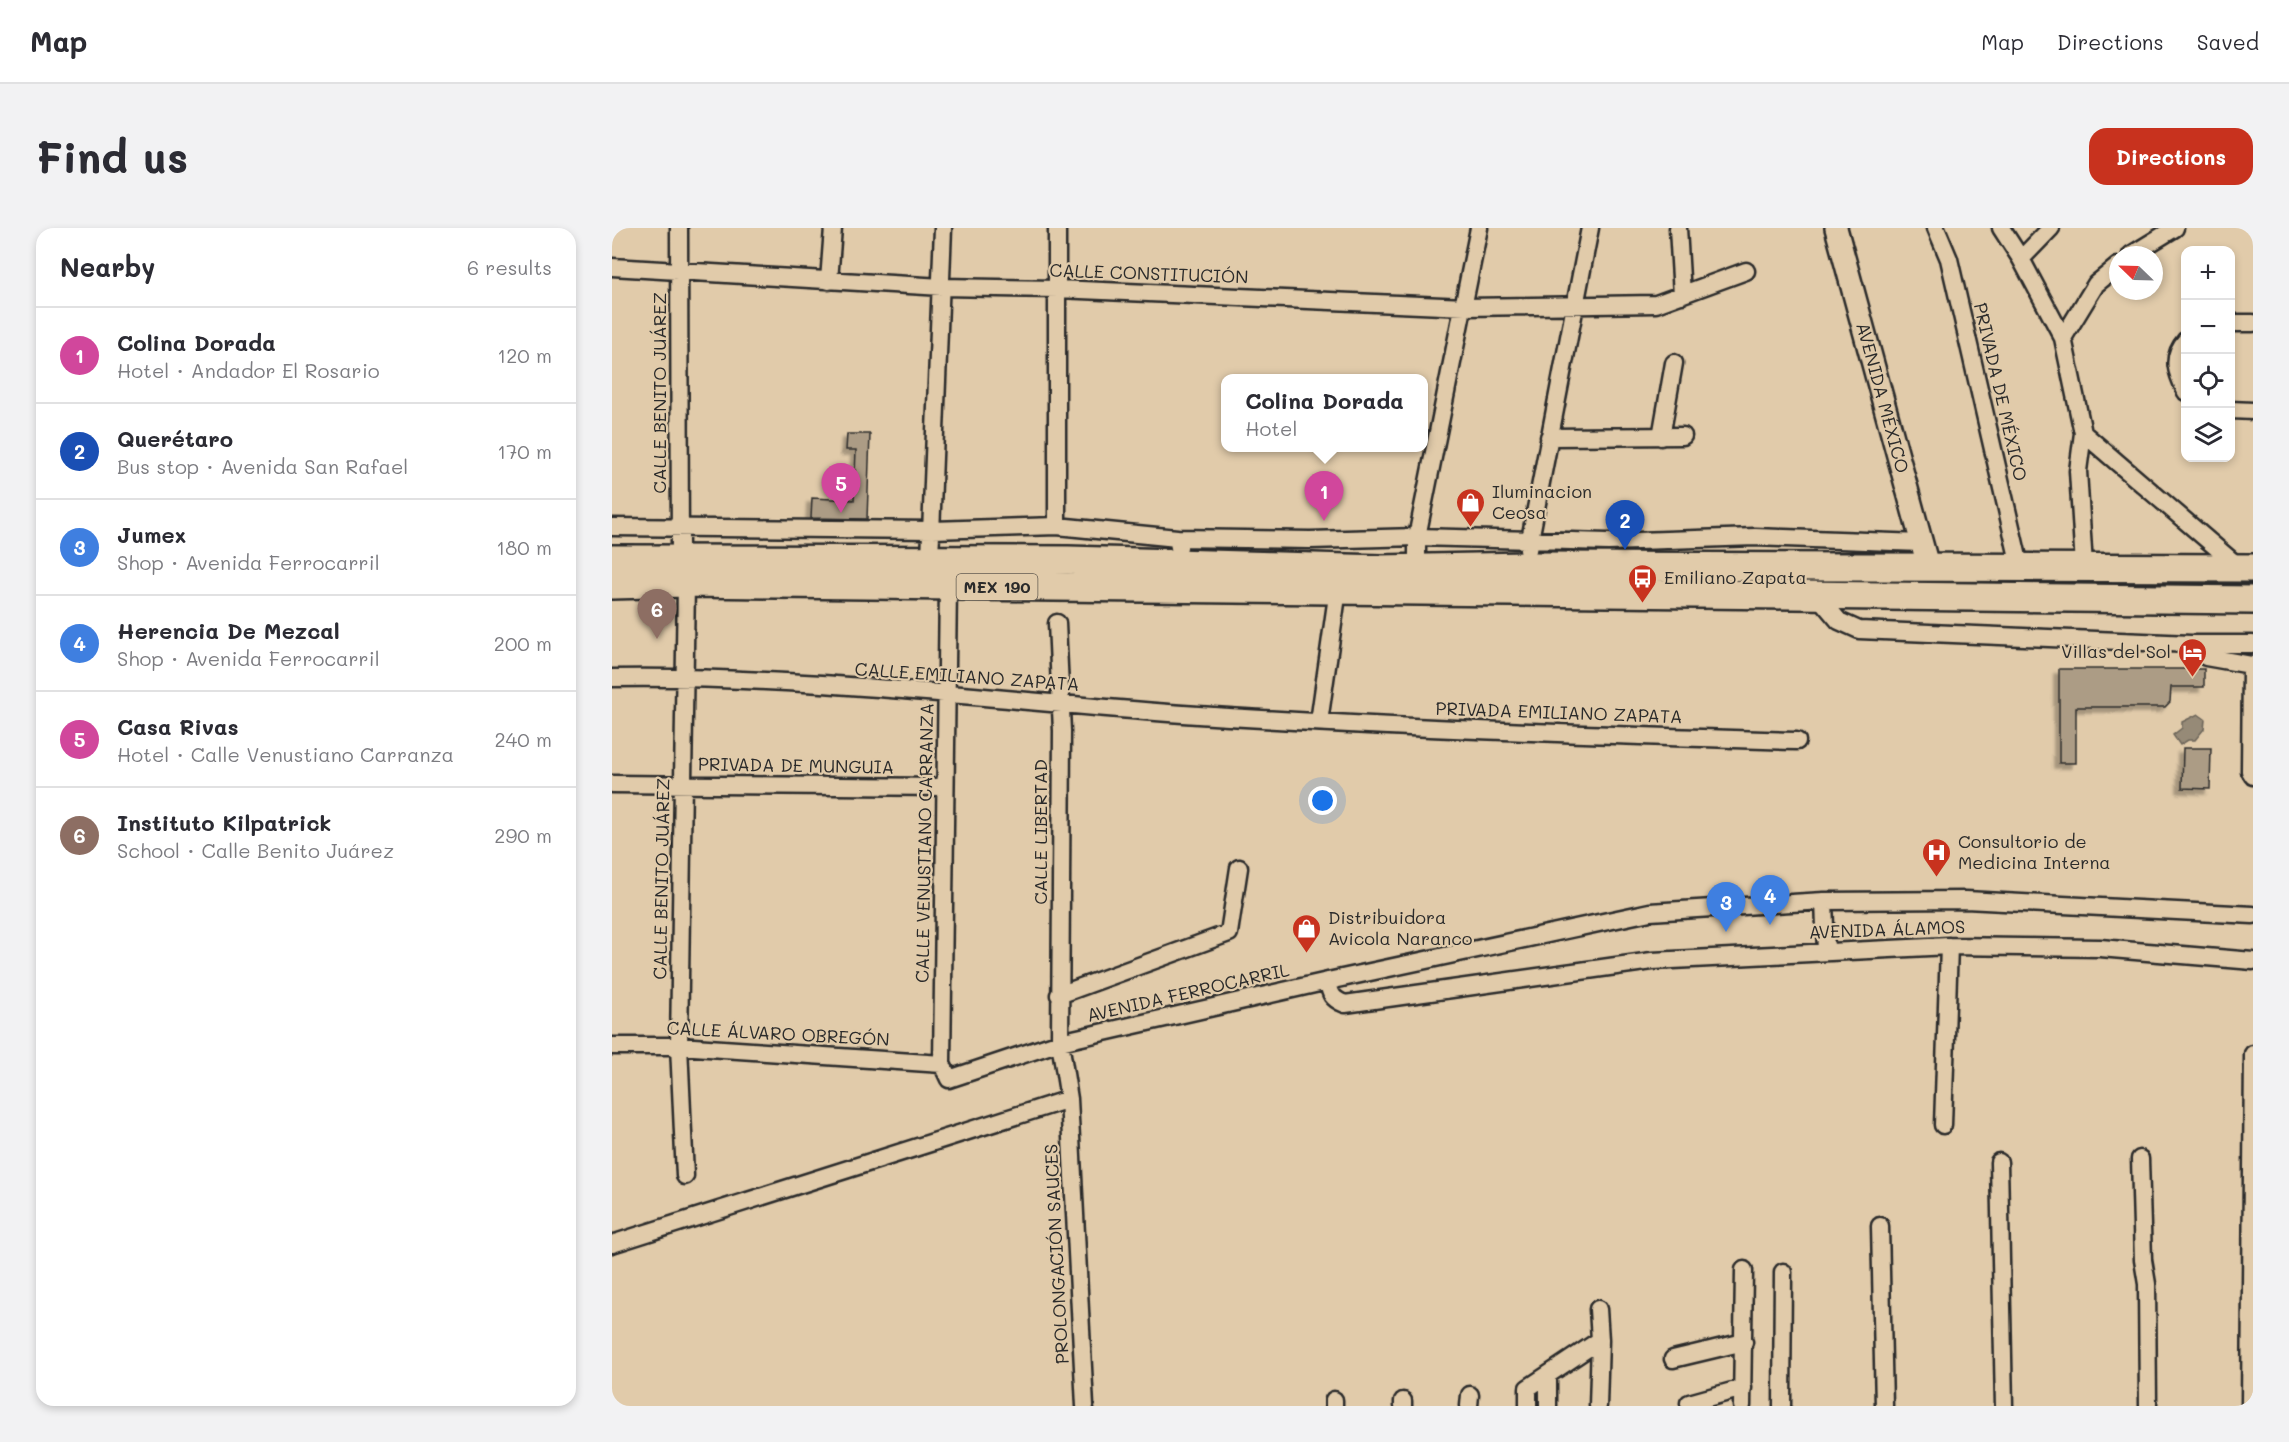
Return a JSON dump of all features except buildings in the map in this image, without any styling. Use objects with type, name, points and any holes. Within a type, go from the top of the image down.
[{"type":"highway","name":"MEX 190","points":[[612,585],[683,571],[1180,550],[1417,568],[1528,553],[1924,555],[2020,566],[2246,568]]},
{"type":"highway","name":"MEX 190","points":[[612,559],[683,571],[948,586],[2253,600]]},
{"type":"street","name":"CALLE BENITO JUÁREZ","points":[[678,228],[680,526],[683,571],[684,677],[679,1046],[685,1176]]},
{"type":"street","points":[[829,281],[833,228]]},
{"type":"street","points":[[930,560],[933,530],[943,228]]},
{"type":"street","points":[[1057,228],[1057,526]]},
{"type":"street","points":[[1417,568],[1418,537],[1479,228]]},
{"type":"street","points":[[612,527],[933,530],[1057,526],[1180,550],[1310,540],[1418,537],[1528,553],[1590,228]]},
{"type":"street","points":[[1678,228],[1682,295]]},
{"type":"street","name":"AVENIDA MÉXICO","points":[[1836,228],[1924,555]]},
{"type":"street","name":"PRIVADA DE MÉXICO","points":[[1936,228],[1949,259],[2020,566]]},
{"type":"street","points":[[2001,228],[2021,259],[2063,338],[2083,433],[2078,471],[2084,566]]},
{"type":"street","points":[[2021,259],[2051,228]]},
{"type":"street","points":[[2146,246],[2175,228]]},
{"type":"street","name":"CALLE CONSTITUCIÓN","points":[[612,267],[942,287],[1058,289],[1464,307],[1656,304],[1746,271]]},
{"type":"street","points":[[2063,338],[2096,284],[2109,273]]},
{"type":"street","points":[[2235,323],[2253,323]]},
{"type":"street","points":[[2181,345],[2175,368],[2181,381]]},
{"type":"street","points":[[1661,437],[1674,363]]},
{"type":"street","points":[[2235,410],[2253,411]]},
{"type":"street","points":[[2083,433],[2246,568]]},
{"type":"street","points":[[1550,437],[1683,436]]},
{"type":"street","name":"CALLE VENUSTIANO CARRANZA","points":[[942,1064],[948,586]]},
{"type":"street","points":[[1319,722],[1338,589]]},
{"type":"street","points":[[1817,595],[1839,621],[1859,630],[2192,644],[2253,644]]},
{"type":"street","name":"CALLE LIBERTAD","points":[[1057,623],[1060,703],[1060,1042]]},
{"type":"street","points":[[2192,644],[2206,657],[2252,665],[2250,771],[2253,776]]},
{"type":"street","name":"CALLE EMILIANO ZAPATA","points":[[612,678],[684,677],[1319,722]]},
{"type":"street","name":"PRIVADA EMILIANO ZAPATA","points":[[1319,722],[1504,732],[1797,741]]},
{"type":"street","name":"PRIVADA DE MUNGUIA","points":[[612,784],[944,787]]},
{"type":"street","points":[[1059,995],[1229,933],[1239,868]]},
{"type":"street","name":"AVENIDA FERROCARRIL","points":[[942,1064],[949,1079],[1060,1042],[1328,981],[1650,912],[1824,901],[1966,900],[2253,915]]},
{"type":"street","points":[[1824,901],[1826,952]]},
{"type":"street","points":[[1943,1125],[1949,946]]},
{"type":"street","name":"AVENIDA ÁLAMOS","points":[[1328,981],[1330,995],[1335,1001],[1345,1004],[1652,961],[1949,946],[2100,948],[2253,961]]},
{"type":"street","name":"PROLONGACIÓN SAUCES","points":[[1060,1042],[1069,1099],[1085,1406]]},
{"type":"street","name":"CALLE ÁLVARO OBREGÓN","points":[[612,1046],[679,1046],[942,1064]]},
{"type":"street","points":[[2250,1406],[2253,1054]]},
{"type":"street","points":[[612,1244],[1069,1099]]},
{"type":"street","points":[[2140,1159],[2143,1260],[2147,1284],[2148,1406]]},
{"type":"street","points":[[1999,1162],[2004,1406]]},
{"type":"street","points":[[1880,1226],[1884,1406]]},
{"type":"street","points":[[1742,1406],[1744,1270]]},
{"type":"street","points":[[1782,1406],[1783,1272]]},
{"type":"street","points":[[1598,1309],[1600,1340],[1598,1406]]},
{"type":"street","points":[[1528,1406],[1528,1388],[1600,1340]]},
{"type":"street","points":[[1673,1359],[1744,1342]]},
{"type":"street","points":[[1548,1375],[1548,1406]]},
{"type":"street","points":[[1689,1404],[1743,1388]]},
{"type":"shaded area","points":[[2198,714],[2205,719],[2204,729],[2195,740],[2188,740],[2180,745],[2173,735],[2182,728],[2182,722]]},
{"type":"place","name":"Casa Rivas","points":[[841,513]]},
{"type":"place","name":"Colina Dorada","points":[[1324,521]]},
{"type":"place","name":"Iluminacion Ceosa","points":[[1471,528]]},
{"type":"place","name":"Querétaro","points":[[1625,550]]},
{"type":"place","name":"Emiliano Zapata","points":[[1643,604]]},
{"type":"place","name":"Instituto Kilpatrick","points":[[657,639]]},
{"type":"place","name":"Villas del Sol","points":[[2192,678]]},
{"type":"place","name":"Consultorio de Medicina Interna","points":[[1937,878]]},
{"type":"place","name":"Herencia De Mezcal","points":[[1770,925]]},
{"type":"place","name":"Jumex","points":[[1726,932]]},
{"type":"place","name":"Distribuidora Avicola Naranco","points":[[1307,954]]}]
